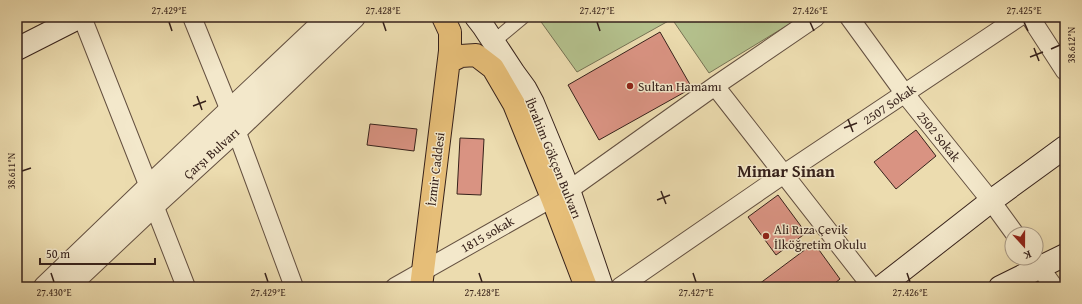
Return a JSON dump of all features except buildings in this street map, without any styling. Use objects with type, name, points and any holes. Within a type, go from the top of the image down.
[{"type":"main road","points":[[17,49],[81,17]]},
{"type":"main road","name":"Çarşı Bulvarı","points":[[233,120],[329,17]]},
{"type":"main road","name":"Çarşı Bulvarı","points":[[45,287],[152,196],[233,120],[354,17]]},
{"type":"main road","points":[[442,17],[450,32],[449,57]]},
{"type":"main road","name":"İbrahim Gökçen Bulvarı","points":[[476,17],[528,93],[561,194],[586,287]]},
{"type":"main road","name":"İbrahim Gökçen Bulvarı","points":[[449,57],[476,55],[493,68],[514,104],[561,194],[602,287]]},
{"type":"main road","name":"İzmir Caddesi","points":[[422,279],[449,57]]},
{"type":"main road","points":[[881,287],[992,201],[1065,147]]},
{"type":"main road","name":"Çarşı Bulvarı","points":[[67,287],[152,196]]},
{"type":"main road","points":[[1044,261],[1065,255]]},
{"type":"main road","points":[[1000,287],[1032,266]]},
{"type":"street","points":[[81,17],[152,196],[186,287]]},
{"type":"street","points":[[192,17],[233,120],[294,287]]},
{"type":"street","points":[[493,42],[523,17]]},
{"type":"street","name":"1815 sokak","points":[[395,287],[422,279],[561,194],[816,17]]},
{"type":"street","name":"2502 Sokak","points":[[850,17],[905,94],[992,201],[1009,226]]},
{"type":"street","name":"2507 Sokak","points":[[620,287],[784,174],[1019,17]]},
{"type":"street","points":[[1030,17],[1065,71]]},
{"type":"street","points":[[715,86],[872,287]]},
{"type":"street","points":[[1038,266],[1054,287]]},
{"type":"green space","points":[[541,17],[801,17],[709,73],[672,19],[577,72],[539,19]]},
{"type":"place","name":"Sultan Hamamı","points":[[630,86]]},
{"type":"place","name":"Ali Rıza Çevik İlköğretim Okulu","points":[[766,236]]},
{"type":"district","name":"Mimar Sinan","points":[[786,171]]}]
